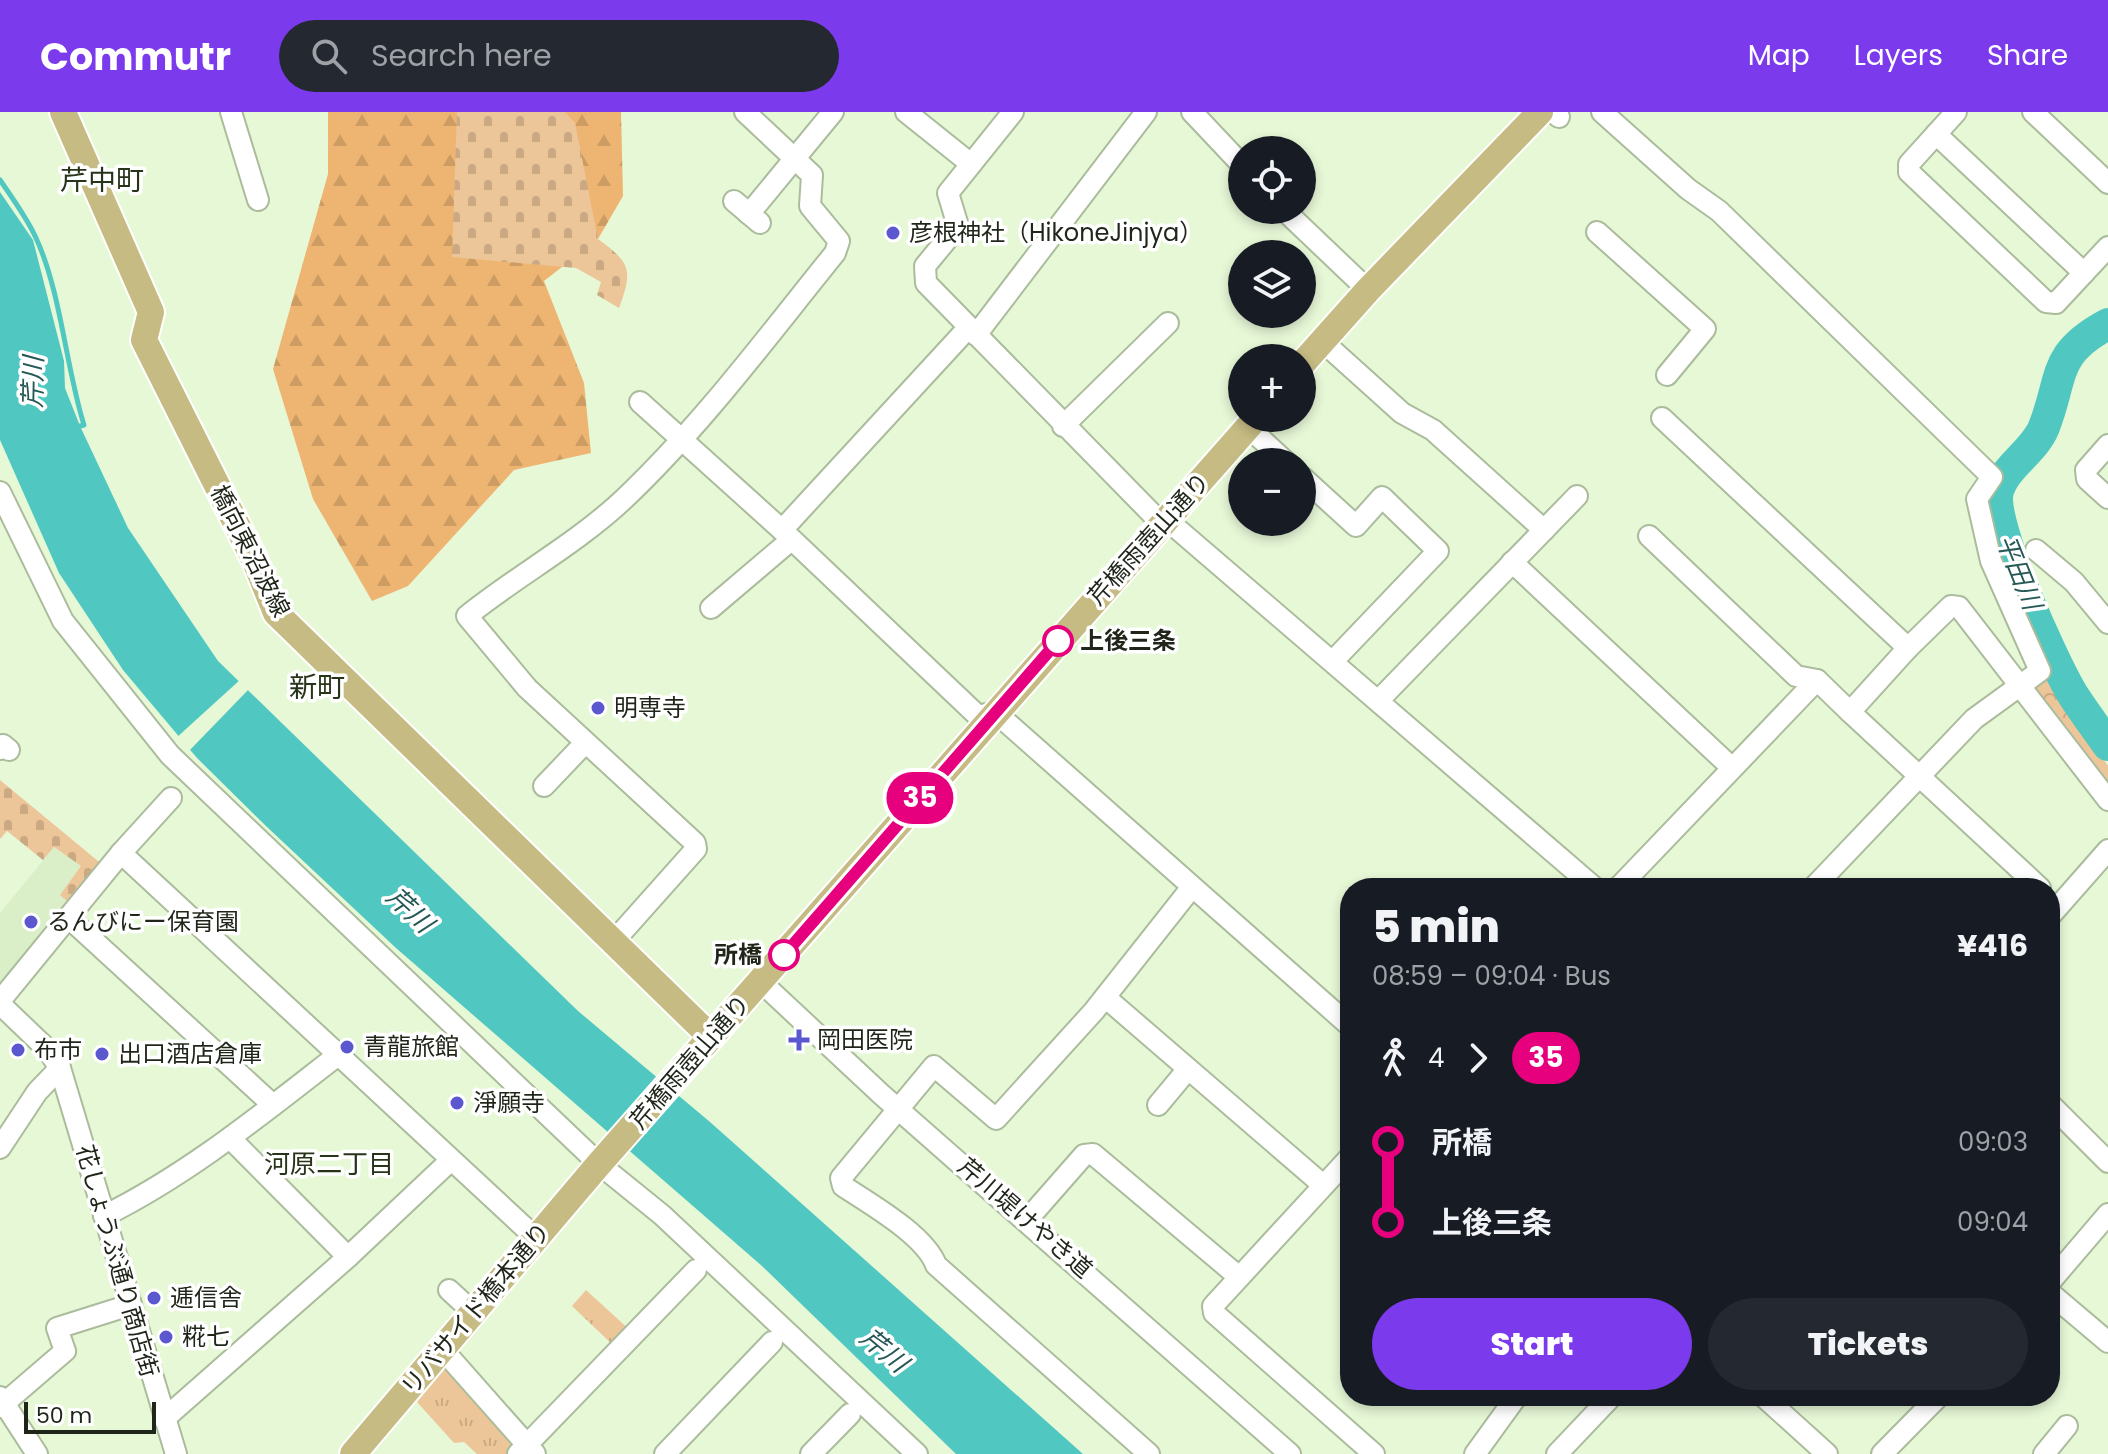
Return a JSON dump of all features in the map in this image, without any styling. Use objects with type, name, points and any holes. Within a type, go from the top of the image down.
[{"type":"main road","name":"橋向東沼波線","points":[[63,112],[151,312],[144,340],[255,561],[276,613],[711,1037]]},
{"type":"main road","points":[[1316,348],[1368,290],[1543,121]]},
{"type":"main road","name":"芹橋雨壺山通り","points":[[605,1158],[1244,432]]},
{"type":"main road","name":"リバサイド橋本通り","points":[[353,1454],[443,1350],[488,1304],[536,1238],[605,1158]]},
{"type":"street","points":[[231,112],[258,200]]},
{"type":"street","points":[[614,941],[696,849],[695,843],[527,688],[467,616],[511,580],[570,544],[623,500],[681,440],[835,253],[839,241],[810,206],[812,175],[745,112]]},
{"type":"street","points":[[748,213],[833,112]]},
{"type":"street","points":[[906,112],[971,164]]},
{"type":"street","points":[[1013,112],[948,193],[958,226],[925,266],[926,283],[1162,524],[1174,526],[1333,661],[1398,722],[1583,878]]},
{"type":"street","points":[[711,608],[786,535],[972,331],[1146,112]]},
{"type":"street","points":[[1192,112],[1228,150]]},
{"type":"street","points":[[1602,112],[1688,189],[1719,211],[1992,477],[1977,499],[1991,561],[2040,671],[1974,719],[1823,878]]},
{"type":"street","points":[[1956,112],[1909,164],[1909,172],[2046,302],[2056,303],[2108,247]]},
{"type":"street","points":[[2033,112],[2108,183]]},
{"type":"street","points":[[1936,134],[2084,273]]},
{"type":"street","points":[[1299,224],[1368,290]]},
{"type":"street","points":[[1597,232],[1705,329],[1667,375]]},
{"type":"street","points":[[1063,426],[1168,323]]},
{"type":"street","points":[[1322,341],[1402,413],[1433,430],[1544,530]]},
{"type":"street","points":[[640,402],[978,716],[995,712],[1340,1017]]},
{"type":"street","points":[[1662,418],[1908,648]]},
{"type":"street","points":[[1260,432],[1274,448]]},
{"type":"street","points":[[2108,445],[2086,470],[2087,479],[2108,498]]},
{"type":"street","points":[[1316,490],[1356,526],[1382,497],[1438,551],[1333,661]]},
{"type":"street","points":[[0,492],[4,518],[63,621],[170,755],[605,1158],[917,1454]]},
{"type":"street","points":[[1378,701],[1577,496]]},
{"type":"street","points":[[1649,536],[1796,676],[1817,680],[2029,878]]},
{"type":"street","points":[[2036,550],[2074,582],[2108,623]]},
{"type":"street","points":[[1512,562],[1731,767]]},
{"type":"street","points":[[1850,712],[1951,606],[1959,607],[2108,800]]},
{"type":"street","points":[[1627,878],[1817,680]]},
{"type":"street","points":[[544,786],[585,743]]},
{"type":"street","points":[[0,1148],[37,1092],[60,1068],[47,1049],[0,1003],[70,919],[118,854],[171,798]]},
{"type":"street","points":[[2060,899],[2108,850]]},
{"type":"street","points":[[118,854],[536,1238]]},
{"type":"street","points":[[1149,1454],[936,1265],[932,1253],[843,1186],[841,1178],[934,1066],[996,1119],[1056,1056],[1192,887]]},
{"type":"street","points":[[70,919],[273,1105]]},
{"type":"street","name":"芹川堤けやき道","points":[[761,982],[899,1109],[1290,1454]]},
{"type":"street","points":[[1105,997],[1323,1185]]},
{"type":"street","points":[[104,1216],[142,1197],[230,1138],[338,1055]]},
{"type":"street","name":"花しょうぶ通り商店街","points":[[60,1068],[80,1148],[130,1305],[150,1386],[176,1454]]},
{"type":"street","points":[[1158,1105],[1188,1069]]},
{"type":"street","points":[[2060,1114],[2108,1162]]},
{"type":"street","points":[[230,1138],[348,1257]]},
{"type":"street","points":[[1027,1220],[1084,1155],[1093,1154],[1239,1277]]},
{"type":"street","points":[[160,1415],[348,1257],[450,1161]]},
{"type":"street","points":[[1340,1167],[1213,1306],[1214,1313],[1374,1454]]},
{"type":"street","points":[[2060,1270],[2108,1214]]},
{"type":"street","points":[[443,1350],[511,1423],[528,1448],[696,1270]]},
{"type":"street","points":[[449,1290],[488,1304]]},
{"type":"street","points":[[2060,1301],[2108,1342]]},
{"type":"street","points":[[37,1454],[2,1402],[65,1351],[57,1328],[130,1305]]},
{"type":"street","points":[[665,1454],[772,1342]]},
{"type":"street","points":[[1475,1454],[1510,1406]]},
{"type":"street","points":[[1557,1454],[1603,1406]]},
{"type":"street","points":[[1774,1406],[1827,1454]]},
{"type":"street","points":[[1882,1454],[1922,1406]]},
{"type":"street","points":[[811,1454],[850,1414]]},
{"type":"street","points":[[2044,1454],[2067,1426]]},
{"type":"shaded area","name":"るんびにー保育園","points":[[54,847],[81,866],[74,907],[0,996],[0,913]]},
{"type":"green space","points":[[328,112],[621,112],[623,196],[598,239],[544,281],[584,383],[591,453],[514,470],[408,586],[372,601],[313,499],[273,369],[328,174]]},
{"type":"green space","points":[[457,112],[565,112],[575,123],[598,239],[623,261],[626,268],[626,285],[619,308],[597,295],[601,282],[576,268],[452,257]]},
{"type":"green space","points":[[2046,673],[2108,766],[2108,789],[2027,687]]},
{"type":"green space","points":[[0,780],[104,866],[74,907],[60,895],[81,866],[54,847],[43,860],[7,831],[0,839]]},
{"type":"green space","points":[[586,1290],[632,1332],[616,1348],[572,1306]]},
{"type":"green space","points":[[449,1364],[514,1445],[507,1454],[477,1454],[464,1442],[454,1443],[417,1402]]},
{"type":"water","name":"芹川","points":[[0,192],[33,240],[64,361],[65,388],[80,426],[128,528],[218,661],[578,1011],[710,1122],[1083,1454],[956,1454],[762,1266],[396,948],[197,758],[123,670],[59,573],[0,440]]},
{"type":"pier","points":[[241,679],[250,688],[187,753],[175,739]]},
{"type":"waterway","points":[[0,180],[28,223],[45,259],[84,425],[80,426]]},
{"type":"waterway","name":"平田川","points":[[2108,324],[2077,345],[2068,356],[2044,427],[2034,444],[2013,466],[1998,491],[2003,532],[2025,593],[2073,695],[2108,745]]},
{"type":"bus line","name":"35","points":[[784,955],[1058,641]]},
{"type":"place","name":"彦根神社（HikoneJinjya）","points":[[893,233]]},
{"type":"place","name":"上後三条","points":[[1058,641]]},
{"type":"place","name":"明専寺","points":[[598,708]]},
{"type":"place","name":"るんびにー保育園","points":[[31,922]]},
{"type":"place","name":"所橋","points":[[784,955]]},
{"type":"place","name":"岡田医院","points":[[799,1040]]},
{"type":"place","name":"青龍旅館","points":[[347,1047]]},
{"type":"place","name":"布市","points":[[18,1050]]},
{"type":"place","name":"出口酒店倉庫","points":[[102,1054]]},
{"type":"place","name":"淨願寺","points":[[457,1103]]},
{"type":"place","name":"逓信舎","points":[[154,1298]]},
{"type":"place","name":"糀七","points":[[166,1337]]},
{"type":"district","name":"芹中町","points":[[102,180]]},
{"type":"district","name":"新町","points":[[317,687]]},
{"type":"district","name":"河原二丁目","points":[[329,1164]]}]
